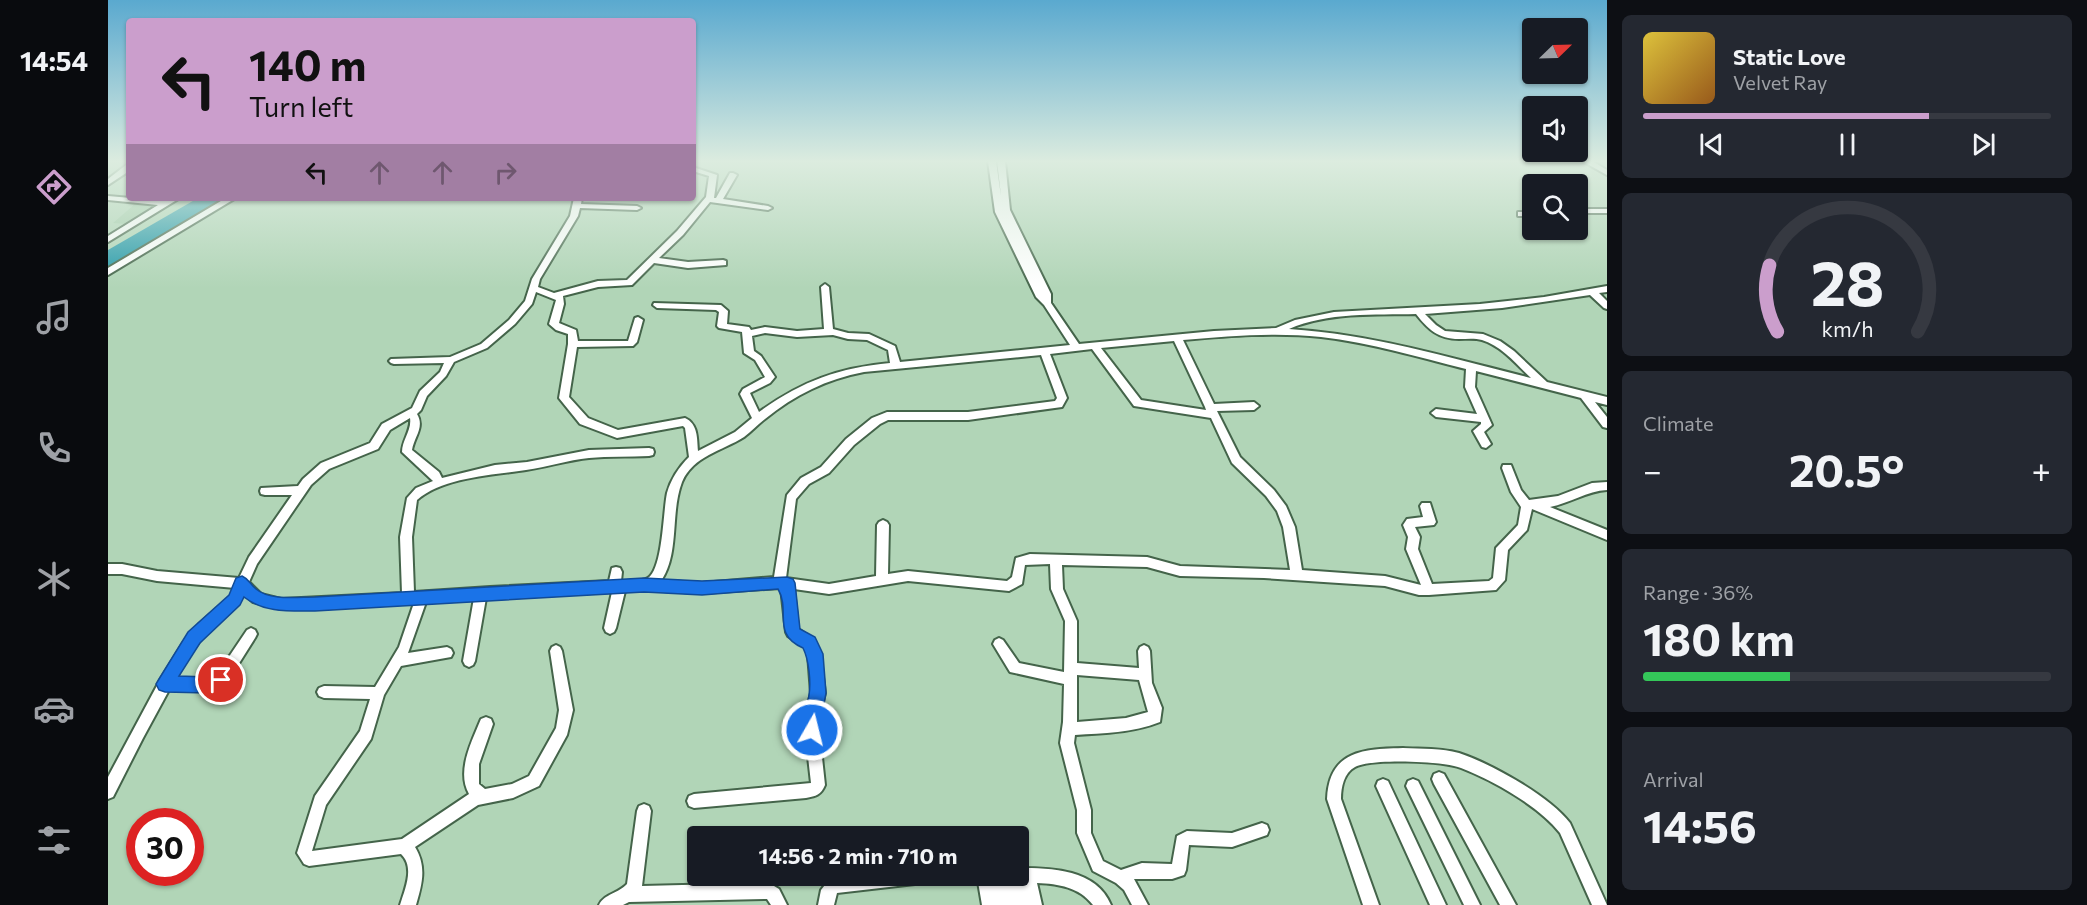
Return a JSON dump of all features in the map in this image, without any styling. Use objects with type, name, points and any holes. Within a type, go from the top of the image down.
[{"type":"main road","points":[[1000,905],[1003,886]]},
{"type":"main road","points":[[1010,886],[1019,905]]},
{"type":"street","points":[[108,240],[163,203]]},
{"type":"street","points":[[108,272],[223,203]]},
{"type":"street","points":[[394,361],[451,360],[484,346],[504,330],[525,308],[532,288],[571,222],[578,203]]},
{"type":"street","points":[[590,203],[637,208]]},
{"type":"street","points":[[556,295],[598,284],[629,283],[710,203]]},
{"type":"street","points":[[743,203],[768,208]]},
{"type":"street","points":[[998,203],[999,212],[1040,297],[1047,303],[1077,348]]},
{"type":"street","points":[[1005,203],[1006,210],[1047,294],[1047,303]]},
{"type":"street","points":[[1588,212],[1607,211]]},
{"type":"street","points":[[653,260],[688,265],[723,263]]},
{"type":"street","points":[[825,287],[829,333]]},
{"type":"street","points":[[532,288],[556,295],[561,300],[554,324],[573,332],[564,398],[584,421],[623,435],[685,422],[690,427],[694,458]]},
{"type":"street","points":[[1277,331],[1294,324],[1338,316],[1481,307],[1607,289]]},
{"type":"street","points":[[1592,292],[1607,306]]},
{"type":"street","points":[[657,305],[722,308],[724,311],[722,326],[743,328],[747,334],[749,353],[758,358],[770,377],[767,381],[746,391],[745,394],[758,419]]},
{"type":"street","points":[[1418,311],[1431,327],[1442,333],[1490,339],[1546,386]]},
{"type":"street","points":[[573,344],[630,344],[638,320]]},
{"type":"street","points":[[747,334],[765,330],[797,334],[829,333],[868,336],[889,345],[896,367]]},
{"type":"street","points":[[644,585],[654,581],[663,567],[673,492],[683,469],[694,458],[741,434],[787,397],[821,379],[848,372],[1177,338],[1277,331],[1321,334],[1381,344],[1607,401]]},
{"type":"street","points":[[1177,338],[1241,467],[1270,493],[1282,509],[1289,527],[1297,575]]},
{"type":"street","points":[[1094,346],[1138,403],[1212,411],[1254,406]]},
{"type":"street","points":[[694,801],[806,791],[815,789],[818,785],[812,730],[818,693],[814,654],[809,643],[792,632],[783,583],[791,498],[807,479],[825,471],[850,442],[876,421],[887,416],[968,416],[1058,404],[1062,398],[1044,351]]},
{"type":"street","points":[[110,785],[165,684],[194,637],[235,600],[259,551],[314,474],[325,466],[368,450],[380,439],[386,427],[411,413],[428,388],[443,374],[451,360]]},
{"type":"street","points":[[1471,367],[1470,387],[1487,425],[1478,431],[1486,444]]},
{"type":"street","points":[[1585,396],[1607,424]]},
{"type":"street","points":[[1596,410],[1607,418]]},
{"type":"street","points":[[411,413],[416,417],[417,424],[407,443],[407,452],[435,475],[440,483]]},
{"type":"street","points":[[1436,413],[1485,419]]},
{"type":"street","points":[[556,651],[566,702],[562,730],[534,781],[513,791],[483,796],[467,803],[404,846],[309,859],[304,853],[307,835],[320,801],[329,785],[361,744],[378,693],[398,661],[415,597],[406,537],[412,498],[420,491],[440,483],[484,471],[527,466],[576,455],[649,452]]},
{"type":"street","points":[[1507,468],[1516,492],[1529,505],[1607,535]]},
{"type":"street","points":[[1529,505],[1556,501],[1584,489],[1607,486]]},
{"type":"street","points":[[265,491],[302,490]]},
{"type":"street","points":[[108,569],[122,569],[157,576],[242,583],[257,598],[281,604],[644,585],[702,588],[783,583],[829,589],[908,576],[1009,586],[1018,580],[1020,562],[1030,559],[1147,562],[1179,571],[1385,581],[1429,590],[1497,584],[1502,548],[1523,526],[1529,505]]},
{"type":"street","points":[[1426,506],[1430,522],[1411,522],[1409,525],[1414,537],[1412,549],[1429,590]]},
{"type":"street","points":[[882,580],[883,525]]},
{"type":"street","points":[[1056,560],[1058,589],[1071,621],[1068,751],[1084,810],[1086,840],[1098,866],[1129,885],[1140,905]]},
{"type":"street","points":[[609,628],[617,586],[616,572]]},
{"type":"street","points":[[469,662],[481,593]]},
{"type":"street","points":[[165,684],[215,684],[221,680],[251,634]]},
{"type":"street","points":[[999,644],[1015,668],[1069,674],[1146,675]]},
{"type":"street","points":[[1070,729],[1126,725],[1155,717],[1155,708],[1148,691],[1144,651]]},
{"type":"street","points":[[398,661],[447,653]]},
{"type":"street","points":[[324,692],[378,693]]},
{"type":"street","points":[[483,796],[473,788],[471,776],[474,757],[486,724]]},
{"type":"street","points":[[1371,905],[1334,799],[1334,785],[1349,762],[1363,757],[1441,755],[1480,770],[1558,819],[1565,828],[1600,905]]},
{"type":"street","points":[[1439,779],[1508,905]]},
{"type":"street","points":[[1383,786],[1438,905]]},
{"type":"street","points":[[1413,786],[1472,905]]},
{"type":"street","points":[[608,905],[628,894],[637,881],[644,811]]},
{"type":"street","points":[[1121,878],[1132,871],[1139,870],[1179,870],[1182,841],[1187,838],[1232,840],[1262,830]]},
{"type":"street","points":[[404,846],[411,851],[416,860],[417,871],[408,905]]},
{"type":"street","points":[[1029,876],[1062,876],[1089,890],[1097,896],[1102,905]]},
{"type":"street","points":[[825,905],[833,886]]},
{"type":"street","points":[[990,905],[1000,886]]},
{"type":"street","points":[[1015,886],[1034,905]]},
{"type":"street","points":[[628,894],[769,891],[774,894],[779,905]]},
{"type":"shaded area","points":[[135,204],[154,206],[126,224],[113,223]]},
{"type":"water","points":[[189,203],[223,203],[108,272],[108,250]]},
{"type":"route","points":[[221,680],[208,685],[165,684],[194,637],[235,600],[242,583],[250,594],[264,601],[281,604],[315,604],[490,592],[644,585],[702,588],[778,582],[787,583],[792,632],[809,643],[814,654],[818,693],[812,730]]}]
